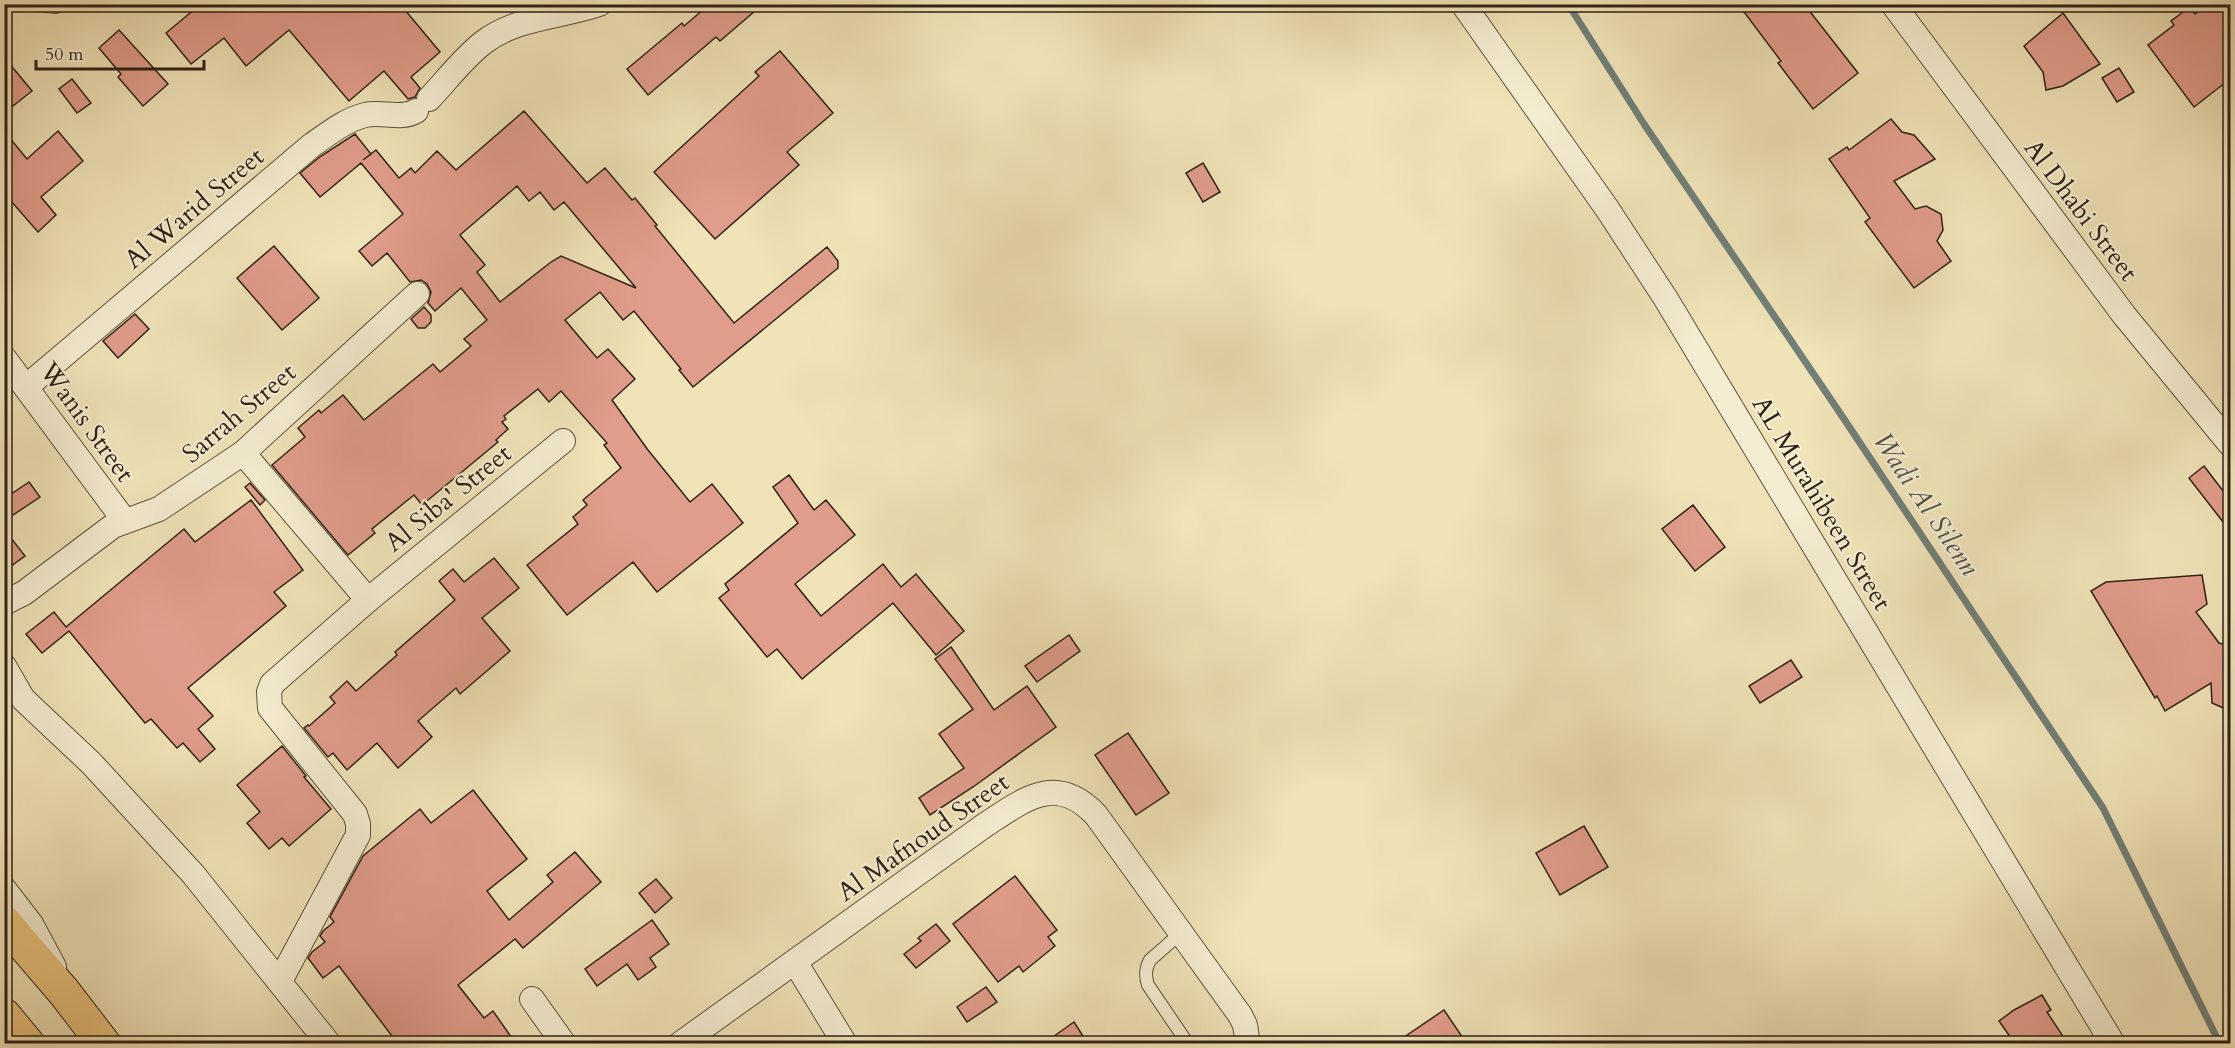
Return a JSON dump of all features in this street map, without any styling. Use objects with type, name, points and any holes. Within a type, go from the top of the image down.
[{"type":"highway","points":[[4,922],[64,992],[104,1044]]},
{"type":"highway","points":[[4,1015],[28,1044]]},
{"type":"street","name":"Al Warid Street","points":[[26,387],[331,131],[364,115],[381,113],[406,115],[423,105],[484,42],[502,31],[530,21],[599,4]]},
{"type":"street","name":"AL Murahibeen Street","points":[[1463,4],[1608,210],[1666,299],[2113,1044]]},
{"type":"street","name":"Al Dhabi Street","points":[[1893,4],[2124,315],[2230,444]]},
{"type":"street","name":"Sarrah Street","points":[[4,624],[14,598],[113,526],[124,520],[159,509],[243,453],[417,294]]},
{"type":"street","name":"Wanis Street","points":[[4,358],[124,520]]},
{"type":"street","name":"Al Siba' Street","points":[[280,981],[358,835],[358,824],[355,814],[270,708],[269,692],[272,684],[368,600],[563,441]]},
{"type":"street","points":[[243,453],[368,600]]},
{"type":"street","points":[[4,666],[14,695],[91,763],[159,836],[280,981],[328,1044]]},
{"type":"street","name":"Al Mafnoud Street","points":[[680,1044],[985,825],[1032,796],[1046,793],[1060,793],[1074,797],[1091,809],[1240,1014],[1245,1025],[1248,1044]]},
{"type":"street","points":[[4,889],[31,924],[44,946],[64,992]]},
{"type":"street","points":[[795,962],[845,1044]]},
{"type":"street","points":[[532,999],[564,1044]]},
{"type":"lane","points":[[29,4],[56,7],[63,4]]},
{"type":"lane","points":[[1182,932],[1150,960],[1146,979],[1188,1044]]},
{"type":"building","points":[[201,4],[400,4],[440,52],[411,77],[420,88],[415,97],[408,99],[384,71],[349,101],[289,30],[246,66],[224,38],[191,64],[166,33]]},
{"type":"building","points":[[710,4],[763,4],[720,41],[716,37],[648,95],[627,69],[682,23],[684,26]]},
{"type":"building","points":[[1738,4],[1804,4],[1858,73],[1813,109],[1778,63],[1781,61]]},
{"type":"building","points":[[2208,4],[2230,4],[2230,79],[2194,107],[2148,45],[2174,25],[2171,21],[2190,7],[2195,14]]},
{"type":"building","points":[[2063,13],[2100,64],[2063,86],[2046,90],[2043,72],[2024,46]]},
{"type":"building","points":[[119,30],[168,84],[143,106],[118,77],[121,74],[99,48]]},
{"type":"building","points":[[780,51],[833,113],[787,152],[799,165],[715,239],[654,172],[759,76],[755,72]]},
{"type":"building","points":[[4,57],[32,91],[4,113]]},
{"type":"building","points":[[2119,68],[2134,92],[2117,102],[2102,78]]},
{"type":"building","points":[[72,79],[91,103],[77,113],[59,89]]},
{"type":"building","points":[[524,111],[587,183],[605,168],[632,200],[635,198],[734,323],[827,247],[838,261],[838,268],[693,387],[634,311],[623,320],[600,292],[565,320],[597,358],[608,349],[635,379],[612,400],[690,502],[712,484],[743,523],[657,592],[633,562],[567,615],[527,565],[578,524],[573,517],[587,505],[583,500],[621,468],[604,445],[607,443],[561,391],[549,402],[538,389],[504,416],[506,419],[502,422],[508,429],[496,440],[498,442],[422,505],[414,495],[372,529],[375,533],[348,555],[272,465],[305,437],[298,428],[319,410],[321,413],[343,395],[364,420],[433,364],[440,372],[471,346],[464,339],[487,320],[461,288],[435,311],[428,303],[431,292],[427,284],[421,280],[410,282],[387,253],[372,266],[359,251],[403,214],[361,163],[320,197],[300,173],[355,134],[371,154],[376,150],[399,178],[411,168],[415,173],[437,151],[456,170]],"holes":[[[517,186],[529,201],[540,192],[554,210],[564,202],[636,288],[561,256],[500,302],[477,272],[485,265],[460,235]]]},
{"type":"building","points":[[1891,119],[1902,132],[1914,135],[1935,159],[1894,181],[1915,209],[1926,206],[1941,214],[1943,230],[1937,241],[1951,261],[1914,288],[1865,222],[1870,218],[1829,159],[1847,147],[1849,150]]},
{"type":"building","points":[[4,131],[27,159],[58,131],[83,161],[41,197],[56,215],[38,232],[4,193]]},
{"type":"building","points":[[1203,163],[1220,192],[1203,202],[1186,173]]},
{"type":"building","points":[[274,246],[319,298],[282,330],[237,278]]},
{"type":"building","points":[[424,307],[431,315],[431,322],[425,328],[418,328],[411,319]]},
{"type":"building","points":[[135,314],[149,329],[118,358],[103,341]]},
{"type":"building","points":[[2204,466],[2230,500],[2230,531],[2189,478]]},
{"type":"building","points":[[789,475],[814,510],[826,500],[855,535],[795,584],[821,616],[883,564],[901,587],[916,574],[964,631],[936,655],[893,603],[802,679],[777,649],[767,657],[719,598],[729,590],[725,584],[798,523],[773,487]]},
{"type":"building","points":[[29,482],[40,497],[4,521],[4,499]]},
{"type":"building","points":[[250,483],[265,500],[260,505],[245,487]]},
{"type":"building","points":[[251,500],[303,570],[274,592],[286,606],[188,688],[213,716],[198,729],[215,749],[200,762],[183,743],[177,748],[151,719],[145,723],[69,631],[42,653],[26,634],[54,612],[66,627],[184,529],[195,542]]},
{"type":"building","points":[[1693,505],[1725,547],[1695,571],[1662,529]]},
{"type":"building","points":[[4,529],[25,556],[4,571]]},
{"type":"building","points":[[494,558],[519,588],[482,618],[510,651],[460,694],[456,688],[418,721],[432,737],[398,768],[377,743],[347,770],[333,753],[328,757],[304,728],[335,703],[330,697],[347,681],[356,691],[397,655],[395,652],[455,600],[439,581],[453,569],[464,582]]},
{"type":"building","points":[[2202,575],[2207,604],[2196,612],[2219,643],[2230,646],[2230,711],[2212,703],[2211,683],[2165,711],[2091,591],[2106,582]]},
{"type":"building","points":[[1069,635],[1080,651],[1037,682],[1025,666]]},
{"type":"building","points":[[951,647],[994,710],[1027,686],[1056,727],[930,815],[919,798],[964,768],[939,734],[973,709],[935,659]]},
{"type":"building","points":[[1791,660],[1802,677],[1760,703],[1749,686]]},
{"type":"building","points":[[1128,733],[1169,793],[1136,815],[1095,755]]},
{"type":"building","points":[[282,746],[331,809],[289,846],[282,838],[269,849],[247,823],[260,812],[237,785]]},
{"type":"building","points":[[473,790],[527,859],[487,891],[509,920],[553,882],[547,875],[575,852],[601,882],[523,948],[515,939],[458,985],[484,1018],[493,1011],[516,1044],[398,1044],[339,966],[323,978],[308,958],[325,942],[320,936],[334,922],[330,917],[363,856],[420,809],[431,823]]},
{"type":"building","points":[[1584,826],[1608,867],[1560,895],[1536,853]]},
{"type":"building","points":[[1015,876],[1057,930],[1048,937],[1055,946],[1023,972],[1019,966],[998,982],[953,924]]},
{"type":"building","points":[[656,879],[672,898],[655,913],[639,893]]},
{"type":"building","points":[[652,920],[669,944],[650,958],[656,967],[638,980],[627,964],[597,986],[585,969]]},
{"type":"building","points":[[936,924],[950,941],[916,968],[904,954],[921,941],[918,938]]},
{"type":"building","points":[[986,987],[997,1002],[967,1022],[957,1007]]},
{"type":"building","points":[[2042,995],[2051,1010],[2047,1012],[2068,1044],[2015,1044],[1999,1021]]},
{"type":"building","points":[[1444,1010],[1467,1044],[1394,1044]]},
{"type":"building","points":[[1074,1022],[1088,1044],[1043,1044]]},
{"type":"waterway","name":"Wadi Al Silenn","points":[[1568,4],[1644,124],[2103,808],[2220,1044]]}]
